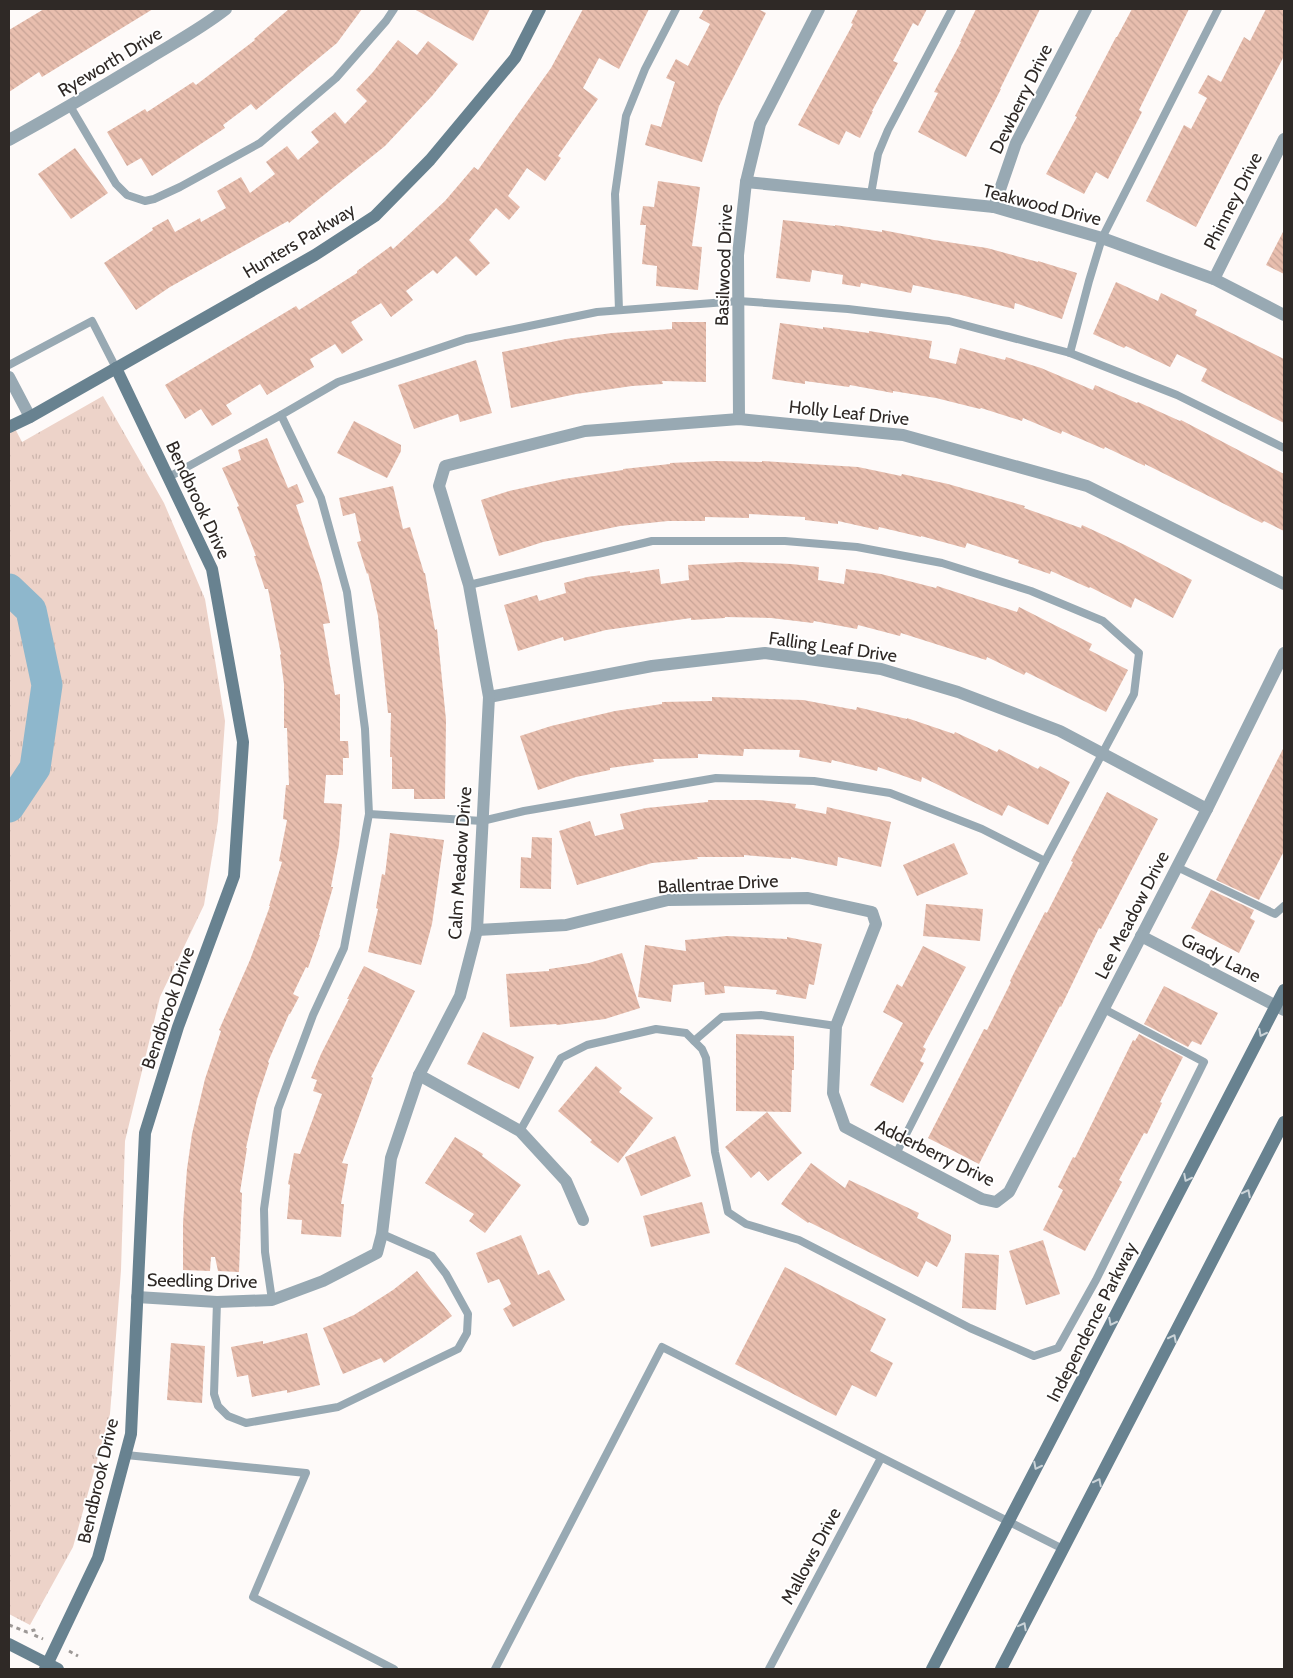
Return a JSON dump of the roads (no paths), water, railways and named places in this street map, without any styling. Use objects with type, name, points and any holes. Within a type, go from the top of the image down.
[{"type":"street","name":"Ryeworth Drive","points":[[9,140],[177,42],[226,9]]},
{"type":"street","name":"Hunters Parkway","points":[[9,427],[30,417],[315,255],[375,216],[430,160],[515,58],[540,9]]},
{"type":"street","name":"Basilwood Drive","points":[[739,420],[738,255],[746,182],[760,124],[819,9]]},
{"type":"street","name":"Dewberry Drive","points":[[994,207],[1016,143],[1086,9]]},
{"type":"street","name":"Phinney Drive","points":[[1214,279],[1284,139]]},
{"type":"street","name":"Teakwood Drive","points":[[746,182],[994,207],[1102,238],[1214,279],[1284,315]]},
{"type":"street","name":"Bendbrook Drive","points":[[50,1668],[98,1558],[131,1434],[145,1134],[178,1027],[234,876],[244,742],[212,569],[170,477],[116,368]]},
{"type":"street","points":[[9,377],[30,417]]},
{"type":"street","name":"Holly Leaf Drive","points":[[445,466],[585,431],[739,420],[903,434],[1087,486],[1284,584]]},
{"type":"street","name":"Calm Meadow Drive","points":[[377,1253],[382,1234],[391,1158],[419,1075],[460,996],[477,930],[489,697],[469,585],[439,486],[445,466]]},
{"type":"street","name":"Falling Leaf Drive","points":[[489,697],[652,666],[765,653],[881,669],[950,689],[1060,731],[1207,809]]},
{"type":"street","name":"Lee Meadow Drive","points":[[1009,1192],[1207,809],[1284,653]]},
{"type":"street","name":"Ballentrae Drive","points":[[477,930],[566,925],[668,900],[808,898],[872,912],[876,924],[836,1026]]},
{"type":"street","name":"Grady Lane","points":[[1141,936],[1280,1008]]},
{"type":"street","name":"Independence Parkway","points":[[932,1669],[1280,1008],[1284,990]]},
{"type":"street","name":"Adderberry Drive","points":[[836,1026],[833,1093],[845,1127],[982,1200],[996,1202],[1009,1192]]},
{"type":"street","points":[[419,1075],[520,1131],[566,1181],[583,1220]]},
{"type":"street","points":[[1000,1669],[1284,1122]]},
{"type":"street","name":"Seedling Drive","points":[[137,1298],[217,1302],[272,1300],[323,1281],[377,1253]]},
{"type":"street","points":[[9,1644],[50,1668]]},
{"type":"lane","points":[[70,106],[116,184],[128,195],[145,201],[154,199],[180,187],[260,143],[336,78],[386,22],[394,9]]},
{"type":"lane","points":[[619,310],[615,194],[626,116],[645,69],[676,9]]},
{"type":"lane","points":[[871,194],[878,154],[888,130],[952,9]]},
{"type":"lane","points":[[1070,353],[1102,238],[1218,9]]},
{"type":"lane","points":[[170,477],[338,382],[466,339],[596,312],[738,301],[848,309],[949,321],[1070,353],[1177,396],[1284,448]]},
{"type":"lane","points":[[9,365],[92,321],[116,368]]},
{"type":"lane","points":[[272,1300],[265,1252],[264,1209],[278,1109],[313,1015],[344,948],[369,814],[365,729],[347,592],[321,498],[281,415]]},
{"type":"lane","points":[[469,585],[652,541],[785,541],[856,547],[942,563],[1031,591],[1103,621],[1139,653],[1134,694],[1045,861],[896,1154]]},
{"type":"lane","points":[[369,814],[482,821],[524,811],[716,778],[814,781],[890,793],[982,829],[1045,861]]},
{"type":"lane","points":[[1177,867],[1275,914],[1284,906]]},
{"type":"lane","points":[[520,1131],[561,1058],[586,1045],[656,1028],[686,1033],[702,1049],[706,1058],[714,1152],[728,1212],[746,1224],[799,1240],[970,1328],[1034,1356],[1058,1348],[1096,1280],[1204,1062],[1104,1009]]},
{"type":"lane","points":[[694,1041],[722,1017],[761,1015],[836,1026]]},
{"type":"lane","points":[[217,1302],[214,1394],[218,1406],[228,1416],[246,1423],[338,1406],[458,1349],[466,1332],[468,1314],[446,1274],[432,1256],[382,1234]]},
{"type":"lane","points":[[495,1669],[662,1347],[1063,1549]]},
{"type":"lane","points":[[126,1455],[306,1473],[253,1597],[394,1669]]},
{"type":"lane","name":"Mallows Drive","points":[[769,1669],[881,1458]]},
{"type":"waterway","points":[[9,589],[31,610],[47,685],[35,768],[9,807]]}]
